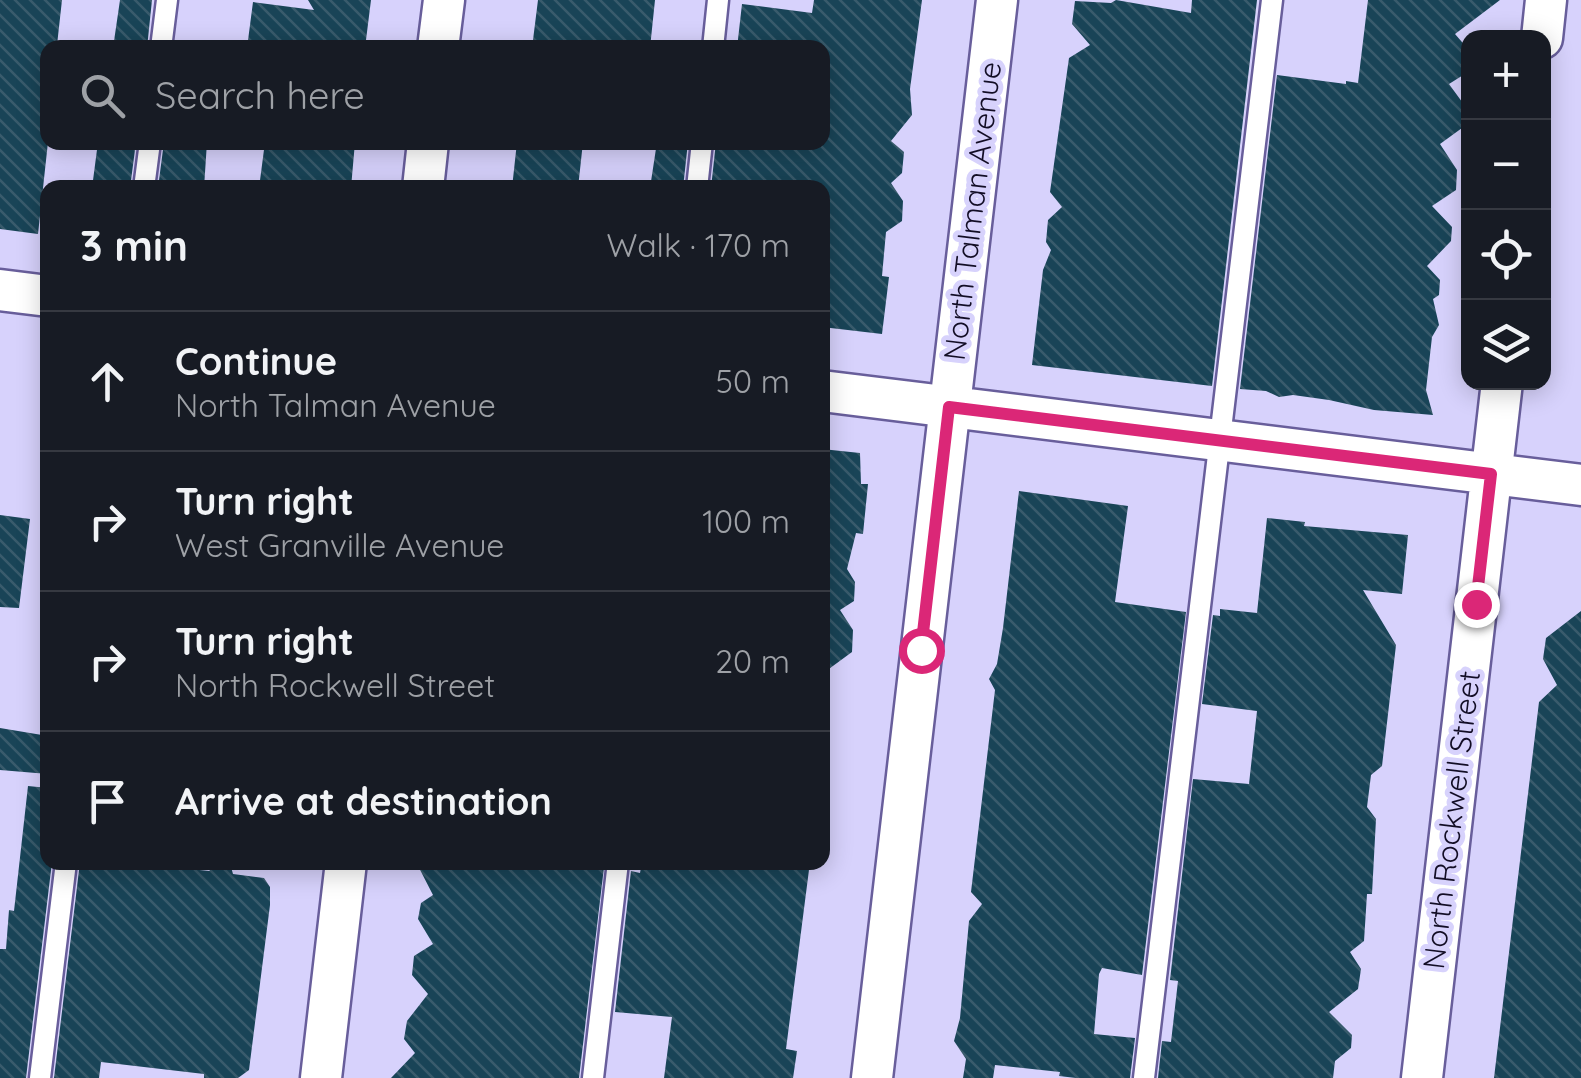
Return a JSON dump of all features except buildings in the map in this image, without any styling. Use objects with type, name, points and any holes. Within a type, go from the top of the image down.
[{"type":"street","points":[[439,40],[444,0]]},
{"type":"street","name":"North Talman Avenue","points":[[872,1078],[996,0]]},
{"type":"street","points":[[1543,30],[1546,0]]},
{"type":"street","points":[[423,180],[427,150]]},
{"type":"street","points":[[0,290],[40,295]]},
{"type":"street","name":"North Rockwell Street","points":[[1422,1078],[1501,390]]},
{"type":"street","points":[[830,392],[1581,485]]},
{"type":"street","points":[[321,1078],[345,870]]},
{"type":"lane","points":[[162,40],[167,0]]},
{"type":"lane","points":[[714,40],[718,0]]},
{"type":"lane","points":[[1144,1078],[1272,0]]},
{"type":"lane","points":[[145,180],[149,150]]},
{"type":"lane","points":[[698,180],[701,150]]},
{"type":"lane","points":[[40,1078],[65,870]]},
{"type":"lane","points":[[592,1078],[617,870]]},
{"type":"route","points":[[921,650],[949,407],[1491,474],[1476,604]]}]
